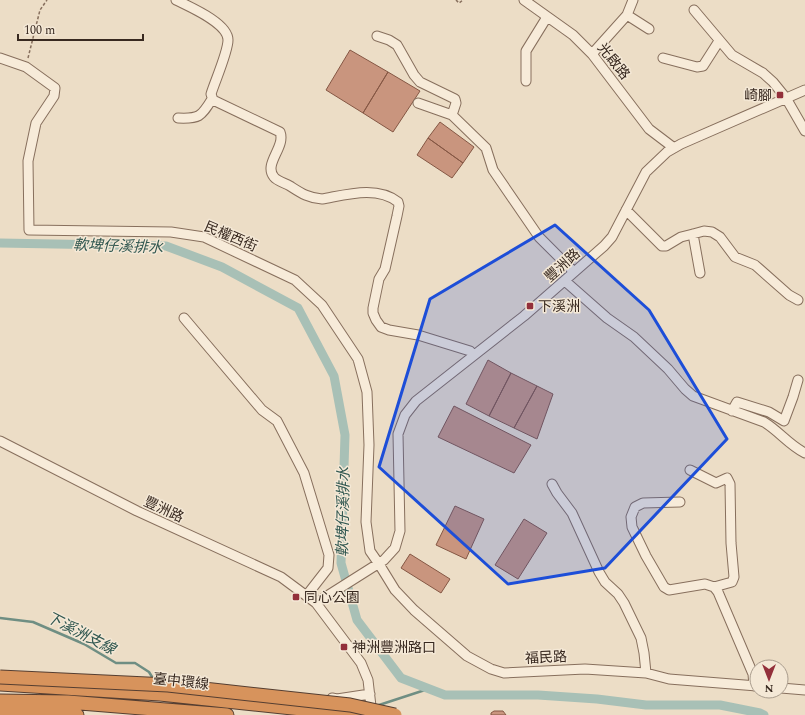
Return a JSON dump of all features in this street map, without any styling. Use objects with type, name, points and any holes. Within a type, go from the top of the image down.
[{"type":"highway","points":[[0,677],[168,685],[350,705],[395,715]]},
{"type":"highway","name":"臺中環線","points":[[0,684],[160,694],[358,715]]},
{"type":"highway","name":"臺中環線","points":[[0,701],[68,702],[227,715]]},
{"type":"highway","points":[[0,711],[77,715]]},
{"type":"street","points":[[176,0],[192,8],[222,28],[226,34],[228,45],[211,94],[212,99],[203,114],[192,119],[178,118]]},
{"type":"street","name":"光啟路","points":[[524,0],[573,35],[592,54],[649,129],[674,148]]},
{"type":"street","points":[[592,54],[627,15],[633,0]]},
{"type":"street","points":[[694,10],[732,55],[768,77],[786,98],[805,131]]},
{"type":"street","points":[[627,15],[649,30]]},
{"type":"street","points":[[526,81],[526,50],[547,17]]},
{"type":"street","points":[[377,36],[389,40],[397,45],[414,75],[420,82],[454,99],[456,103],[452,115]]},
{"type":"street","points":[[663,58],[697,67],[703,66],[719,41]]},
{"type":"street","name":"民權西街","points":[[0,58],[26,67],[55,88],[54,96],[36,123],[28,161],[29,230],[171,232],[204,237],[295,280],[322,305],[358,359],[367,392],[369,445],[366,522],[370,551],[376,565]]},
{"type":"street","name":"豐洲路","points":[[316,602],[388,557],[395,548],[400,531],[398,434],[402,422],[410,408],[419,398],[524,316],[608,241],[646,172],[661,157],[674,148],[805,90]]},
{"type":"street","points":[[212,99],[280,132],[282,140],[272,163],[271,172],[274,177],[301,194],[322,199],[352,193],[374,193],[387,196],[398,202],[399,206],[385,269],[379,280],[373,308],[373,313],[376,320],[381,326],[388,330],[418,335],[470,351],[473,356]]},
{"type":"street","points":[[418,103],[452,115],[486,148],[493,170],[539,237],[574,272]]},
{"type":"street","points":[[626,210],[662,246],[666,246],[680,237],[704,231],[720,236],[735,257],[755,265],[798,300]]},
{"type":"street","points":[[693,234],[700,273]]},
{"type":"street","points":[[565,281],[607,318],[634,337],[668,369],[689,393],[696,398],[764,422],[772,427],[793,446],[805,453]]},
{"type":"street","points":[[184,318],[262,410],[277,421],[304,473],[329,555],[328,568],[307,595]]},
{"type":"street","points":[[732,411],[737,402],[769,412],[784,421],[798,380]]},
{"type":"street","name":"豐洲路","points":[[0,441],[137,512],[281,577],[307,595],[316,602],[361,663],[368,680],[372,715]]},
{"type":"street","points":[[690,470],[716,483],[727,478],[730,484],[731,543],[734,578],[732,582],[714,587]]},
{"type":"street","points":[[552,484],[572,513],[605,582],[618,594],[624,603],[641,638],[646,673]]},
{"type":"street","points":[[680,502],[647,502],[639,504],[632,513],[630,521],[632,527],[646,556],[664,587],[669,590],[705,584],[714,587],[718,592],[749,665]]},
{"type":"street","name":"福民路","points":[[376,565],[395,590],[414,610],[467,656],[490,669],[504,673],[585,669],[646,673],[669,679],[749,686]]},
{"type":"street","points":[[0,681],[147,683],[337,699],[370,694]]},
{"type":"street","points":[[789,689],[805,690]]},
{"type":"path","points":[[26,67],[40,10],[47,0]]},
{"type":"path","points":[[456,0],[460,3],[463,0]]},
{"type":"highlighted area","points":[[555,225],[649,310],[727,439],[605,568],[508,584],[379,467],[430,299]]},
{"type":"building","points":[[350,50],[388,72],[363,113],[326,90]]},
{"type":"building","points":[[388,72],[420,91],[393,132],[363,113]]},
{"type":"building","points":[[440,122],[474,147],[463,163],[428,138]]},
{"type":"building","points":[[428,138],[463,163],[452,178],[417,155]]},
{"type":"building","points":[[488,360],[511,373],[489,416],[466,404]]},
{"type":"building","points":[[511,373],[537,386],[514,428],[489,416]]},
{"type":"building","points":[[537,386],[553,394],[537,439],[514,428]]},
{"type":"building","points":[[454,406],[531,445],[514,473],[438,437]]},
{"type":"building","points":[[455,506],[484,519],[466,559],[436,545]]},
{"type":"building","points":[[524,519],[547,533],[518,579],[495,565]]},
{"type":"building","points":[[410,554],[450,579],[441,593],[401,568]]},
{"type":"building","points":[[494,711],[503,711],[506,715],[491,715]]},
{"type":"waterway","name":"軟埤仔溪排水","points":[[0,243],[166,246],[222,267],[298,308],[334,376],[345,435],[341,563],[357,620],[401,678],[445,695],[538,695],[597,699],[646,705],[720,705],[764,715]]},
{"type":"waterway","name":"下溪洲支線","points":[[0,618],[33,622],[84,644],[116,663],[135,663],[149,672],[154,680]]},
{"type":"waterway","name":"下溪洲支線","points":[[376,706],[428,689]]},
{"type":"place","name":"崎腳","points":[[780,95]]},
{"type":"place","name":"下溪洲","points":[[530,306]]},
{"type":"place","name":"同心公園","points":[[296,597]]},
{"type":"place","name":"神洲豐洲路口","points":[[344,647]]}]
